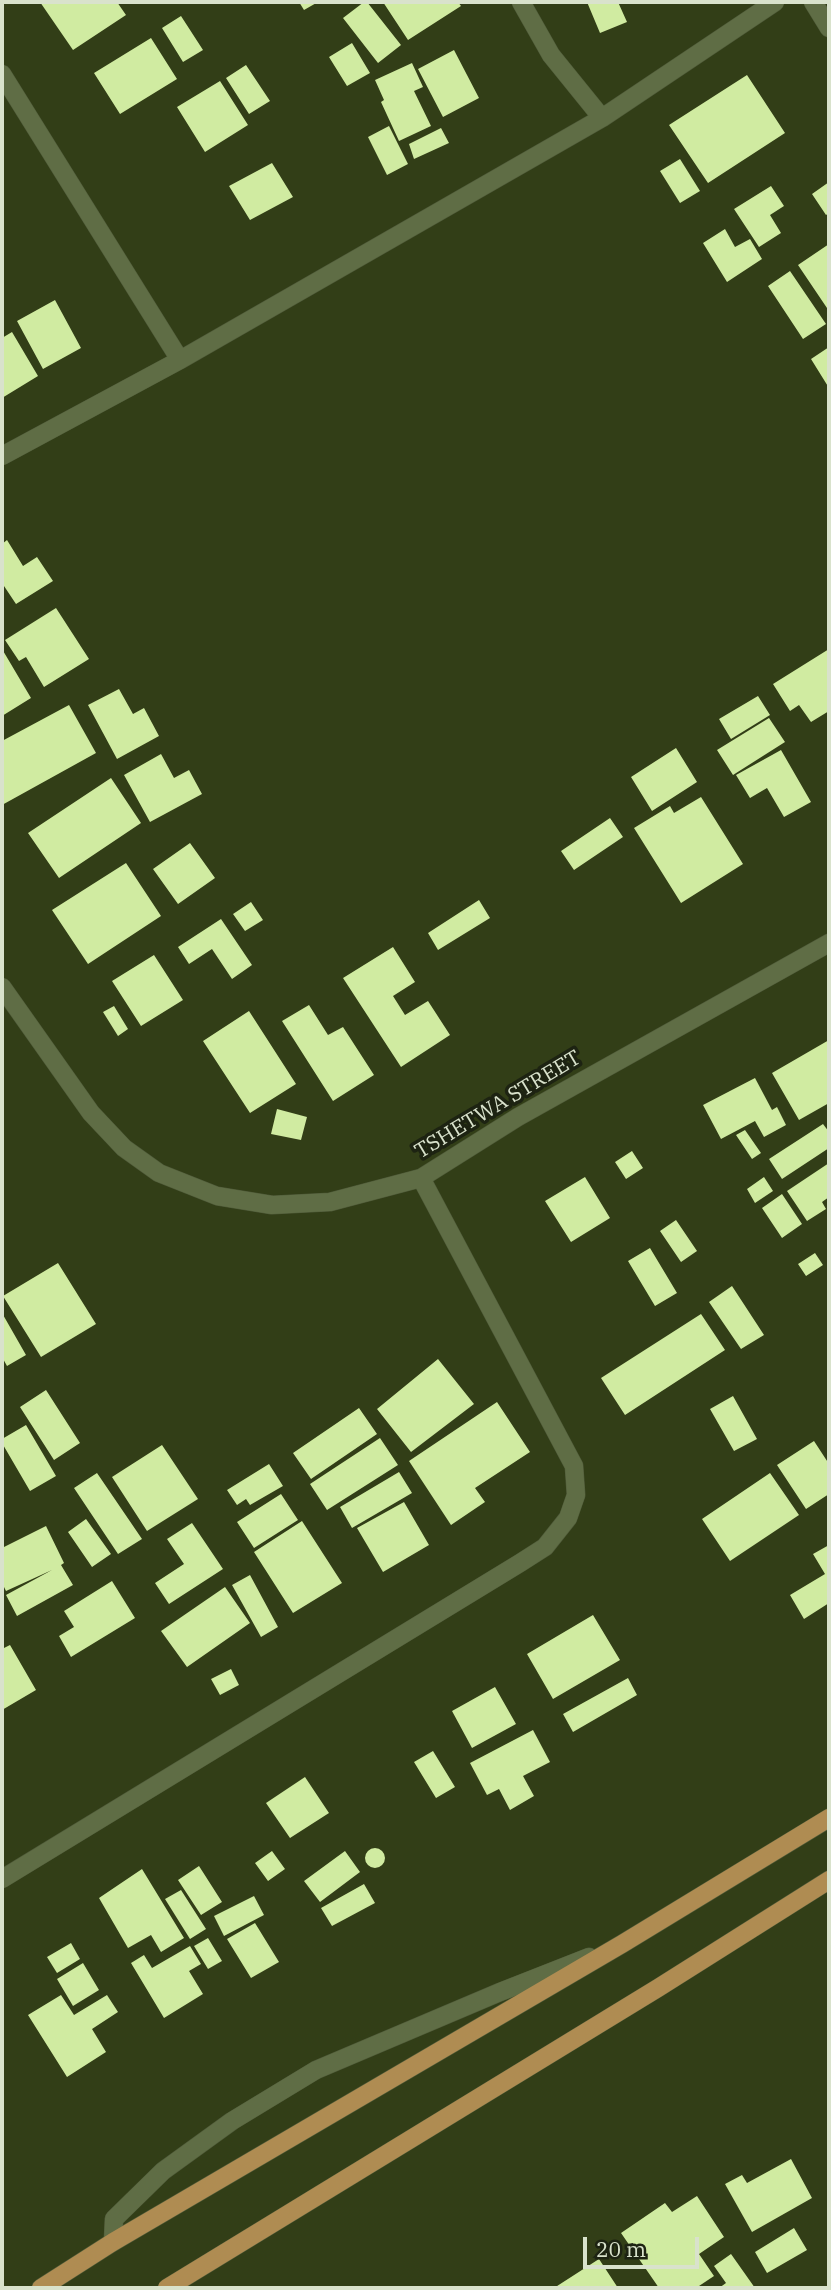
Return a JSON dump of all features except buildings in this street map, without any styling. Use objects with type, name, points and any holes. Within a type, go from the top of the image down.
[{"type":"main road","points":[[41,2288],[113,2242],[622,1944],[829,1818]]},
{"type":"main road","points":[[167,2288],[829,1880]]},
{"type":"street","points":[[521,2],[551,55],[602,118]]},
{"type":"street","points":[[2,456],[180,360],[602,118],[775,2]]},
{"type":"street","points":[[813,2],[829,28]]},
{"type":"street","points":[[2,74],[180,360]]},
{"type":"street","name":"TSHETWA STREET","points":[[2,987],[91,1113],[124,1148],[159,1173],[217,1196],[272,1205],[330,1202],[421,1178],[518,1117],[829,943]]},
{"type":"street","points":[[2,1879],[520,1563],[545,1547],[568,1518],[576,1495],[575,1466],[421,1178]]},
{"type":"street","points":[[113,2242],[114,2219],[163,2171],[232,2121],[316,2070],[622,1944]]}]
